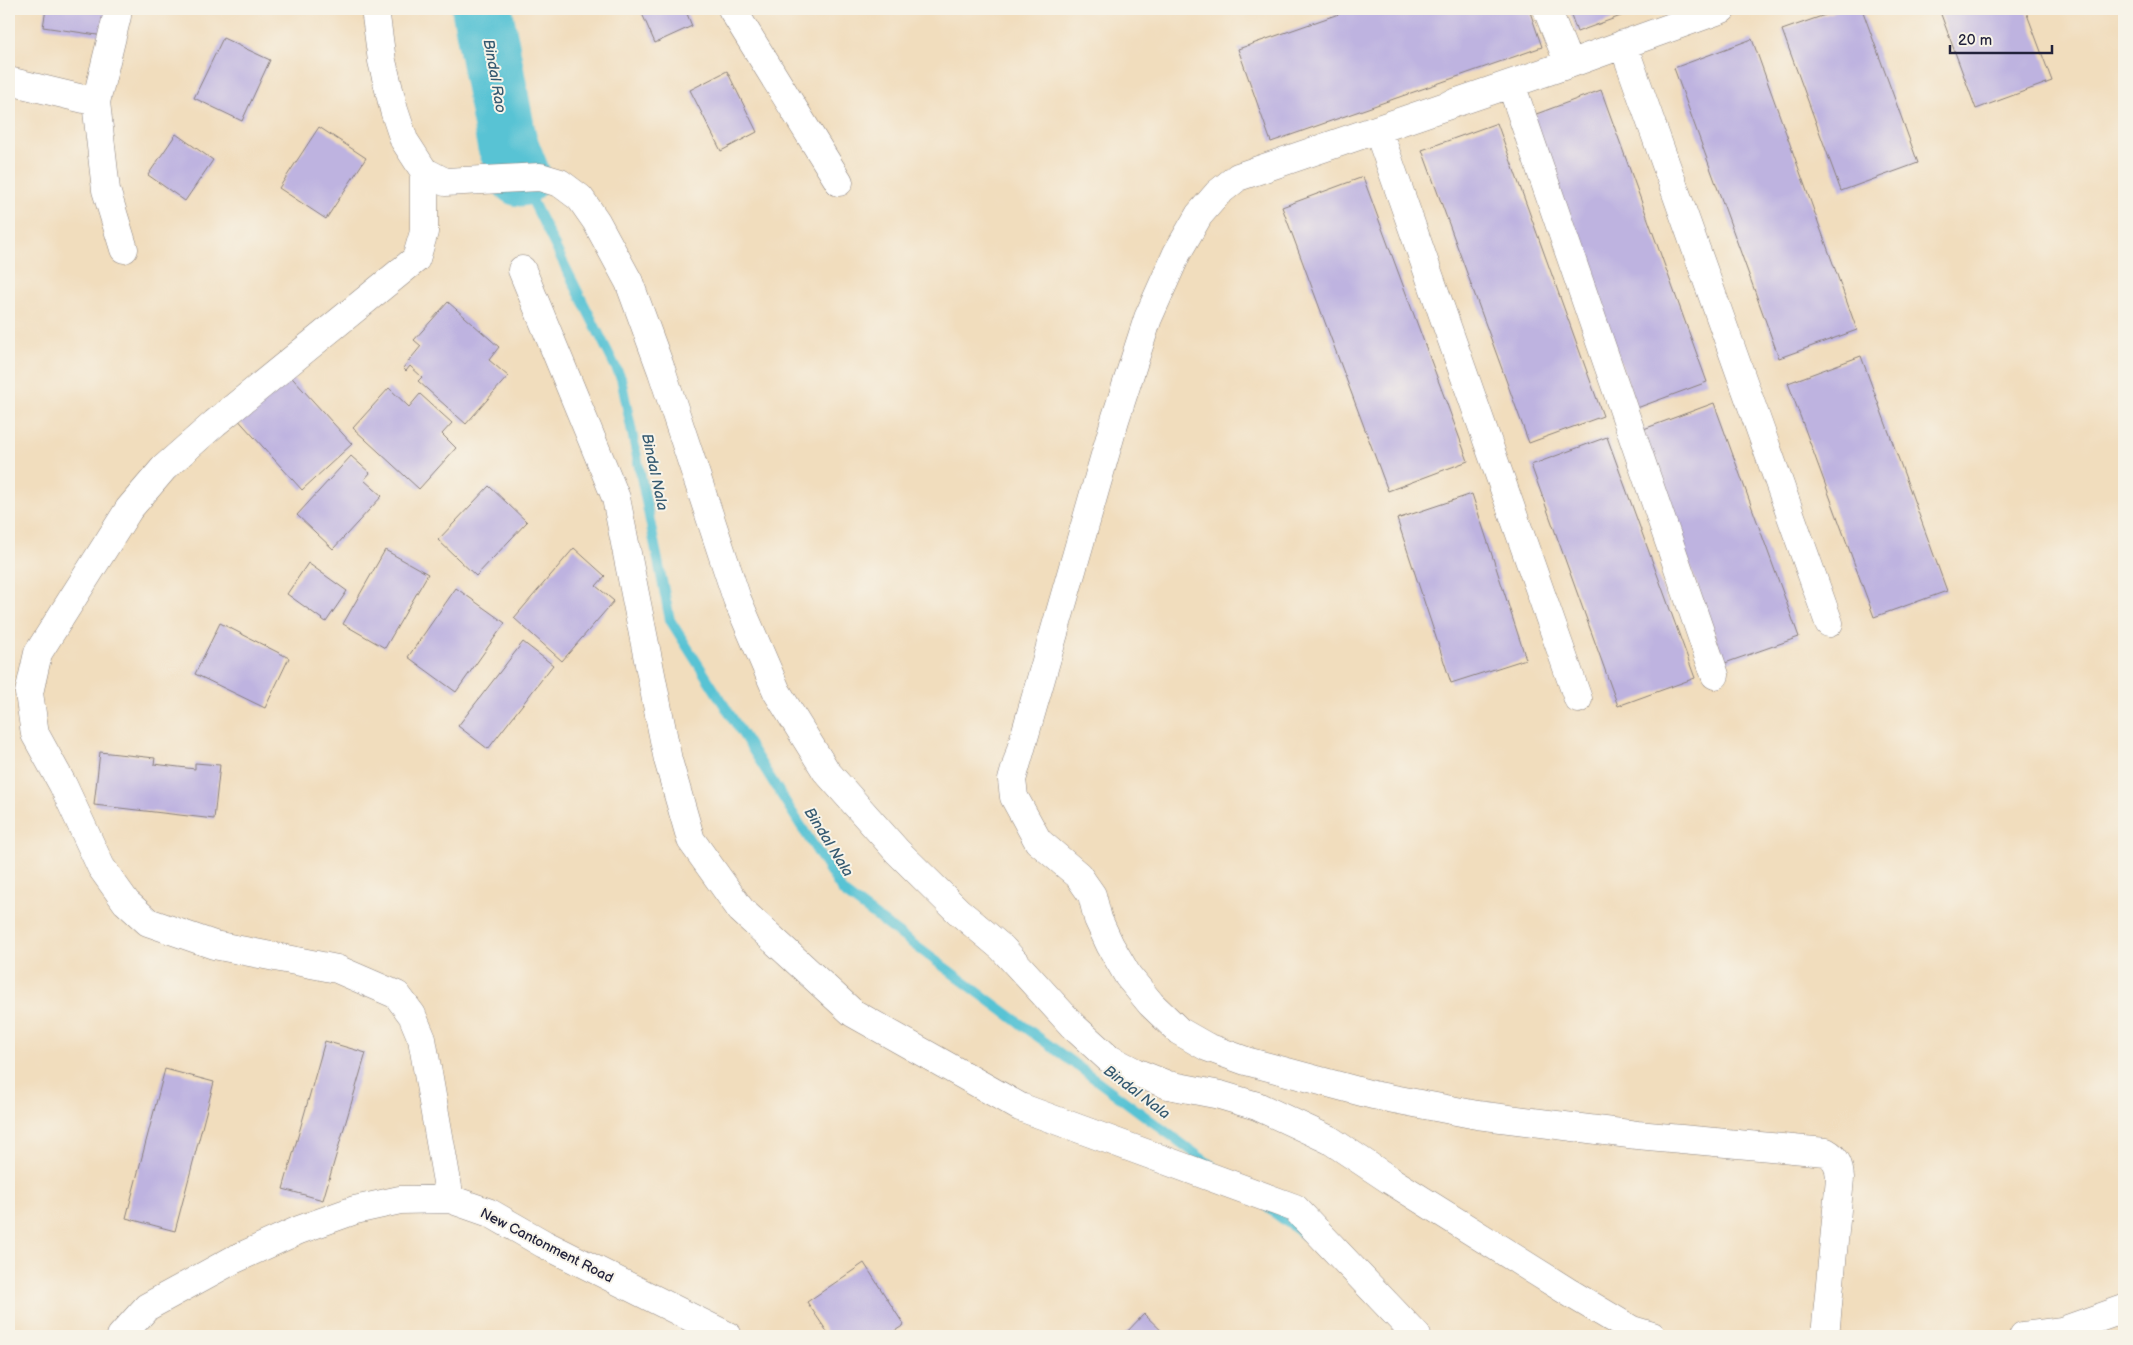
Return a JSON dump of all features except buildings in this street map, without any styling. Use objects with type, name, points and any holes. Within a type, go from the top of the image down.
[{"type":"street","points":[[117,9],[117,16],[96,102],[106,190],[124,249]]},
{"type":"street","points":[[375,9],[382,60],[394,110],[404,140],[434,176],[540,177],[560,183],[580,198],[596,221],[628,282],[662,372],[737,599],[777,692],[826,771],[896,851],[958,911],[1002,948],[1074,1026],[1108,1058],[1135,1072],[1168,1085],[1220,1095],[1257,1106],[1330,1140],[1570,1294],[1632,1330],[1652,1336]]},
{"type":"street","points":[[732,9],[839,182]]},
{"type":"street","points":[[1547,9],[1569,64]]},
{"type":"street","points":[[1722,9],[1569,64],[1238,177],[1218,193],[1199,215],[1177,253],[1148,318],[1115,420],[1012,780],[1014,797],[1038,841],[1078,876],[1092,895],[1098,918],[1110,945],[1128,976],[1151,1004],[1179,1031],[1207,1046],[1246,1061],[1373,1095],[1477,1115],[1637,1135],[1826,1152],[1833,1156],[1837,1162],[1840,1178],[1824,1336]]},
{"type":"street","points":[[1623,44],[1829,623]]},
{"type":"street","points":[[9,81],[96,102]]},
{"type":"street","points":[[1511,84],[1715,675]]},
{"type":"street","points":[[1378,130],[1578,699]]},
{"type":"street","points":[[434,176],[424,232],[416,259],[215,423],[164,468],[129,509],[38,653],[29,693],[35,734],[63,785],[101,867],[126,902],[148,922],[214,945],[337,969],[396,996],[412,1015],[422,1039],[450,1199]]},
{"type":"street","points":[[522,270],[616,498],[668,760],[691,840],[741,910],[853,1013],[1020,1107],[1295,1208],[1417,1336]]},
{"type":"street","name":"New Cantonment Road","points":[[121,1336],[147,1307],[233,1260],[299,1230],[355,1210],[400,1200],[450,1199],[490,1213],[544,1244],[728,1336]]},
{"type":"street","points":[[2023,1336],[2062,1331],[2124,1309]]},
{"type":"waterway","name":"Bindal Rao","points":[[482,9],[507,143],[520,176]]},
{"type":"waterway","name":"Bindal Nala","points":[[522,180],[621,378],[670,620],[843,892],[1212,1166]]},
{"type":"waterway","name":"Bindal Nala","points":[[1269,1209],[1306,1236]]}]
